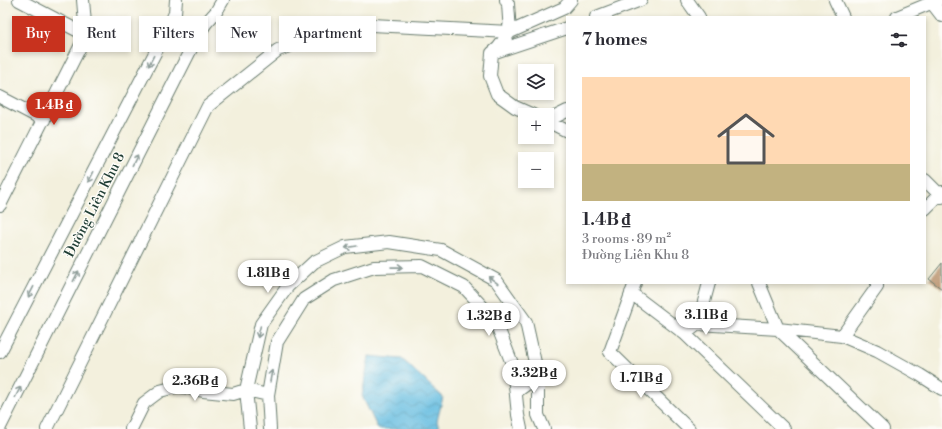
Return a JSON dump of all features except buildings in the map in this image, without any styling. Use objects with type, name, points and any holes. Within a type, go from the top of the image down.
[{"type":"street","points":[[19,0],[73,28]]},
{"type":"street","points":[[83,0],[84,16]]},
{"type":"street","name":"Đường Liên Khu 8","points":[[0,352],[171,22],[175,13],[176,0]]},
{"type":"street","name":"Đường Liên Khu 8","points":[[0,427],[198,35],[216,12],[223,0]]},
{"type":"street","points":[[506,0],[508,4],[510,32],[498,48],[492,53],[490,76],[497,94],[518,108]]},
{"type":"street","points":[[599,16],[641,0]]},
{"type":"street","points":[[687,0],[698,16]]},
{"type":"street","points":[[835,0],[843,16]]},
{"type":"street","points":[[900,16],[935,2],[942,16]]},
{"type":"street","points":[[47,429],[208,106],[278,50],[352,24],[510,32],[567,9]]},
{"type":"street","points":[[492,53],[566,28]]},
{"type":"street","points":[[0,205],[78,52]]},
{"type":"street","points":[[0,97],[44,120]]},
{"type":"street","points":[[554,118],[566,112]]},
{"type":"street","points":[[554,124],[566,130]]},
{"type":"street","points":[[926,181],[941,194],[926,208]]},
{"type":"street","points":[[250,429],[246,390],[261,324],[288,286],[314,262],[346,248],[390,242],[441,250],[496,280],[526,322],[538,376],[538,415],[544,429]]},
{"type":"street","points":[[270,429],[268,395],[277,342],[304,299],[334,280],[374,267],[422,266],[464,286],[495,320],[513,366],[518,415],[521,429]]},
{"type":"street","points":[[685,334],[698,324],[710,284]]},
{"type":"street","points":[[759,284],[778,329],[882,429]]},
{"type":"street","points":[[842,336],[877,287],[877,284]]},
{"type":"street","points":[[689,429],[610,352],[633,288],[685,334],[784,429]]},
{"type":"street","points":[[698,324],[778,329],[842,336],[877,351],[942,389]]},
{"type":"street","points":[[516,392],[538,376]]},
{"type":"street","points":[[131,429],[144,404],[160,391],[179,386],[203,391],[233,394],[246,390],[268,395]]},
{"type":"water","points":[[369,356],[402,359],[443,397],[437,421],[440,429],[378,429],[362,396]]}]
